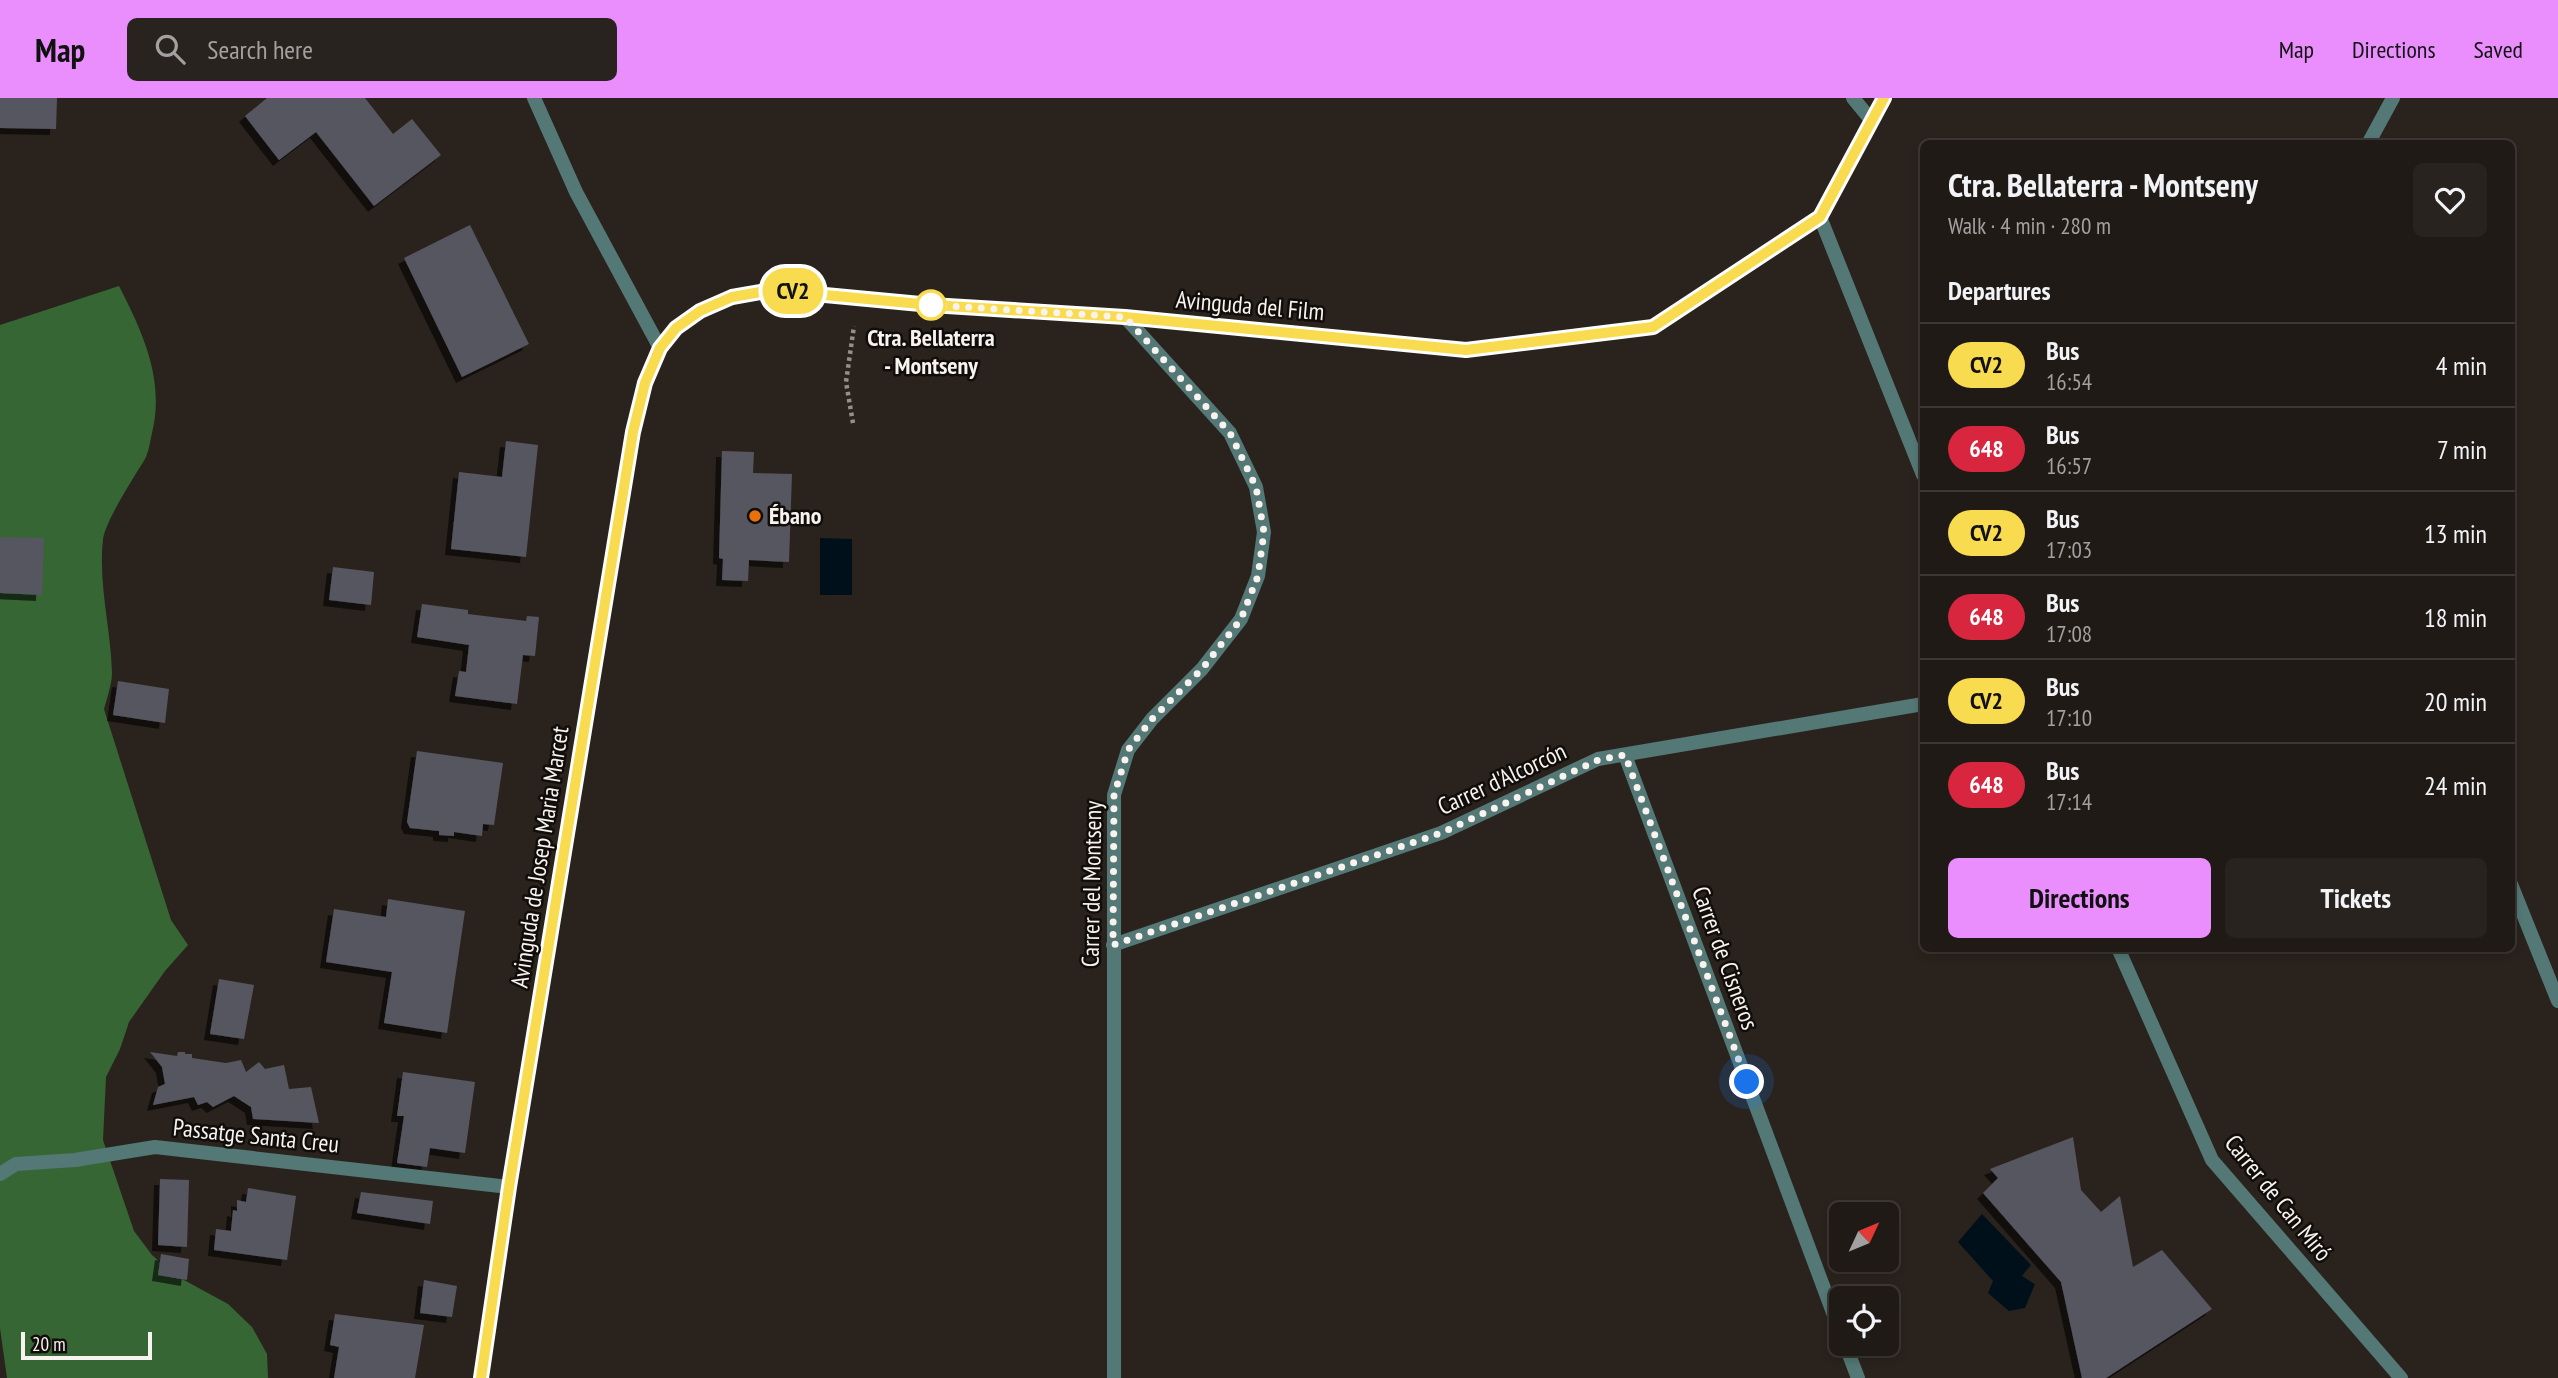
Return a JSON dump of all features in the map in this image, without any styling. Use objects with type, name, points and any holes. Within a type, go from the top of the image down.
[{"type":"street","points":[[534,98],[576,192],[660,348]]},
{"type":"street","points":[[1853,98],[1872,121]]},
{"type":"street","points":[[1884,98],[1820,217],[1920,467]]},
{"type":"street","points":[[2370,140],[2393,98]]},
{"type":"street","name":"Avinguda del Film","points":[[660,348],[676,328],[700,311],[732,297],[772,290],[1125,317],[1466,350],[1653,327],[1820,217]]},
{"type":"street","name":"Carrer del Montseny","points":[[1114,1378],[1114,795],[1128,750],[1152,719],[1202,669],[1241,619],[1258,576],[1264,532],[1256,487],[1230,433],[1125,317]]},
{"type":"street","name":"Avinguda de Josep Maria Marcet","points":[[481,1378],[509,1187],[633,432],[645,383],[660,348]]},
{"type":"street","name":"Carrer d'Alcorcón","points":[[1113,945],[1441,833],[1598,760],[1920,705]]},
{"type":"street","name":"Carrer de Cisneros","points":[[1625,755],[1829,1302]]},
{"type":"street","points":[[2515,894],[2558,1001]]},
{"type":"street","name":"Carrer de Can Miró","points":[[2120,952],[2212,1160],[2401,1378]]},
{"type":"street","name":"Passatge Santa Creu","points":[[0,1174],[16,1164],[75,1160],[155,1147],[509,1187]]},
{"type":"street","points":[[1849,1356],[1857,1378]]},
{"type":"path","points":[[853,423],[846,382],[860,298]]},
{"type":"green space","points":[[119,286],[143,339],[154,376],[156,394],[146,456],[115,510],[103,539],[103,590],[112,673],[104,709],[171,920],[188,945],[165,971],[129,1022],[120,1049],[106,1077],[103,1140],[134,1231],[152,1255],[173,1274],[228,1304],[252,1327],[267,1354],[268,1378],[7,1378],[0,1328],[0,325]]},
{"type":"water","points":[[820,538],[852,539],[852,595],[820,595]]},
{"type":"water","points":[[1982,1214],[2031,1265],[2022,1276],[2035,1284],[2025,1308],[2009,1311],[1988,1293],[1993,1281],[1958,1242]]},
{"type":"building","points":[[0,98],[57,98],[56,129],[0,128]]},
{"type":"building","points":[[267,98],[365,98],[393,134],[412,119],[441,155],[374,206],[316,132],[279,160],[245,116]]},
{"type":"building","points":[[470,225],[529,344],[462,377],[404,258]]},
{"type":"building","points":[[506,441],[538,445],[526,557],[451,549],[459,472],[502,477]]},
{"type":"building","name":"Ébano","points":[[722,451],[754,452],[753,473],[792,474],[789,562],[749,560],[748,581],[722,580],[723,559],[719,558]]},
{"type":"building","points":[[0,537],[44,538],[42,595],[0,593]]},
{"type":"building","points":[[333,567],[374,572],[371,605],[329,600]]},
{"type":"building","points":[[422,604],[468,610],[468,614],[526,621],[527,616],[539,617],[535,656],[523,655],[517,704],[455,696],[459,671],[466,672],[469,645],[417,637]]},
{"type":"building","points":[[118,681],[169,689],[165,723],[113,715]]},
{"type":"building","points":[[417,751],[503,763],[494,825],[483,824],[482,836],[454,832],[454,836],[439,835],[439,831],[410,828],[407,822]]},
{"type":"building","points":[[388,899],[465,911],[447,1033],[384,1023],[392,972],[326,962],[334,909],[386,917]]},
{"type":"building","points":[[219,979],[254,985],[244,1039],[210,1034]]},
{"type":"building","points":[[150,1052],[177,1056],[178,1052],[185,1052],[192,1054],[192,1058],[226,1063],[241,1060],[246,1072],[259,1062],[265,1069],[284,1065],[289,1089],[311,1087],[319,1123],[253,1119],[251,1107],[234,1096],[213,1107],[207,1102],[198,1105],[194,1097],[153,1105],[158,1087],[165,1084],[162,1067]]},
{"type":"building","points":[[403,1072],[475,1082],[465,1153],[430,1148],[427,1167],[397,1163],[404,1116],[397,1116]]},
{"type":"building","points":[[2073,1137],[2081,1190],[2101,1212],[2120,1196],[2133,1267],[2162,1250],[2212,1309],[2106,1378],[2082,1378],[2061,1282],[1983,1193],[1998,1178],[1990,1169]]},
{"type":"building","points":[[160,1179],[189,1180],[187,1247],[158,1245]]},
{"type":"building","points":[[248,1188],[296,1196],[287,1260],[214,1250],[216,1229],[231,1231],[233,1210],[237,1211],[237,1200],[246,1202]]},
{"type":"building","points":[[361,1192],[433,1201],[430,1224],[357,1213]]},
{"type":"building","points":[[161,1254],[189,1259],[187,1280],[158,1275]]},
{"type":"building","points":[[424,1280],[457,1286],[452,1317],[420,1313]]},
{"type":"building","points":[[335,1314],[424,1325],[415,1378],[334,1378],[339,1347],[330,1345]]},
{"type":"bus line","name":"CV2","points":[[481,1378],[509,1187],[633,432],[645,383],[660,348],[676,328],[700,311],[732,297],[772,290],[931,305],[1125,317],[1466,350],[1653,327],[1820,217],[1884,98]]},
{"type":"place","name":"Ctra. Bellaterra - Montseny","points":[[931,305]]},
{"type":"place","name":"Ébano","points":[[755,516]]},
{"type":"route","points":[[931,305],[1125,317],[1230,433],[1256,487],[1264,532],[1258,576],[1241,619],[1202,669],[1152,719],[1128,750],[1114,795],[1113,945],[1441,833],[1598,760],[1625,755],[1747,1082]]}]
